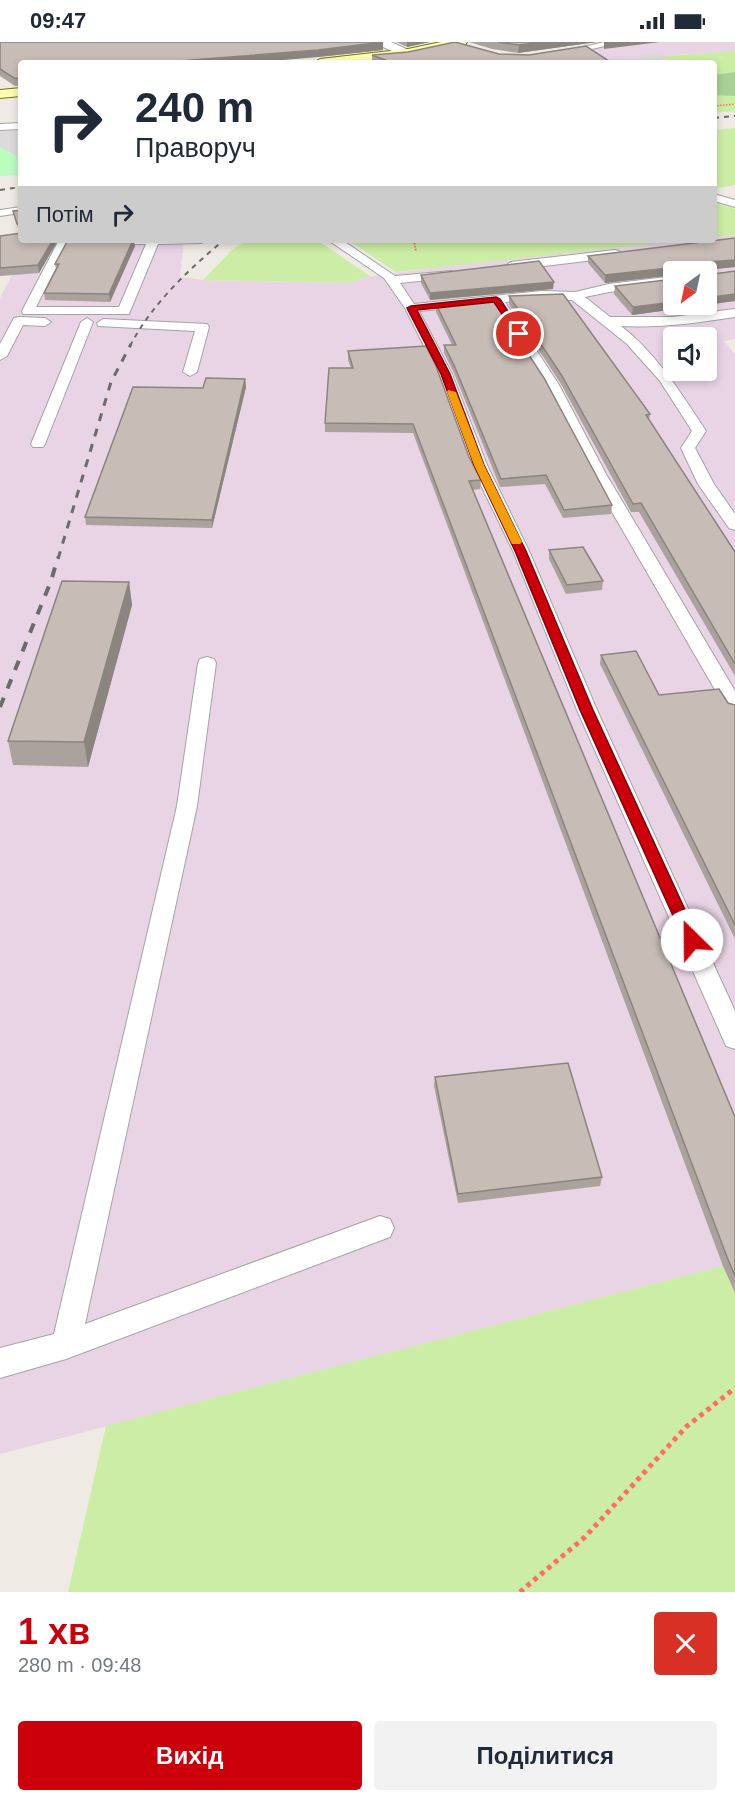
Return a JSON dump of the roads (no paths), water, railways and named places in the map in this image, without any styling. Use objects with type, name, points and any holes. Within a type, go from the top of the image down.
[{"type":"street","points":[[379,42],[408,53]]},
{"type":"street","points":[[346,60],[459,44]]},
{"type":"street","points":[[0,94],[18,92]]},
{"type":"lane","points":[[548,55],[619,42]]},
{"type":"lane","points":[[0,127],[18,126]]},
{"type":"lane","points":[[717,194],[735,189]]},
{"type":"lane","points":[[717,196],[735,204]]},
{"type":"lane","points":[[0,213],[18,210]]},
{"type":"lane","points":[[63,243],[28,311],[124,311],[152,243]]},
{"type":"lane","points":[[339,243],[388,274],[411,308],[445,374],[479,465],[521,551],[587,710],[735,1039]]},
{"type":"lane","points":[[502,267],[626,253],[599,244]]},
{"type":"lane","points":[[392,280],[466,271]]},
{"type":"lane","points":[[411,308],[542,295],[575,296],[609,288],[663,281]]},
{"type":"lane","points":[[575,296],[632,341],[665,379],[699,431],[688,448],[706,484],[735,525]]},
{"type":"lane","points":[[496,299],[552,385],[649,563],[735,707]]},
{"type":"lane","points":[[608,321],[639,324],[686,321],[735,313]]},
{"type":"lane","points":[[0,356],[19,321],[202,327],[190,372]]},
{"type":"lane","points":[[38,444],[87,322]]},
{"type":"lane","points":[[66,1345],[187,806],[207,663]]},
{"type":"lane","points":[[0,1363],[66,1345],[380,1228]]},
{"type":"railway","points":[[717,118],[735,116]]},
{"type":"railway","points":[[0,190],[18,187]]},
{"type":"railway","points":[[130,346],[149,316],[172,288],[221,243]]},
{"type":"railway","points":[[58,559],[111,382],[131,344]]},
{"type":"railway","points":[[0,707],[51,581],[58,557]]}]
